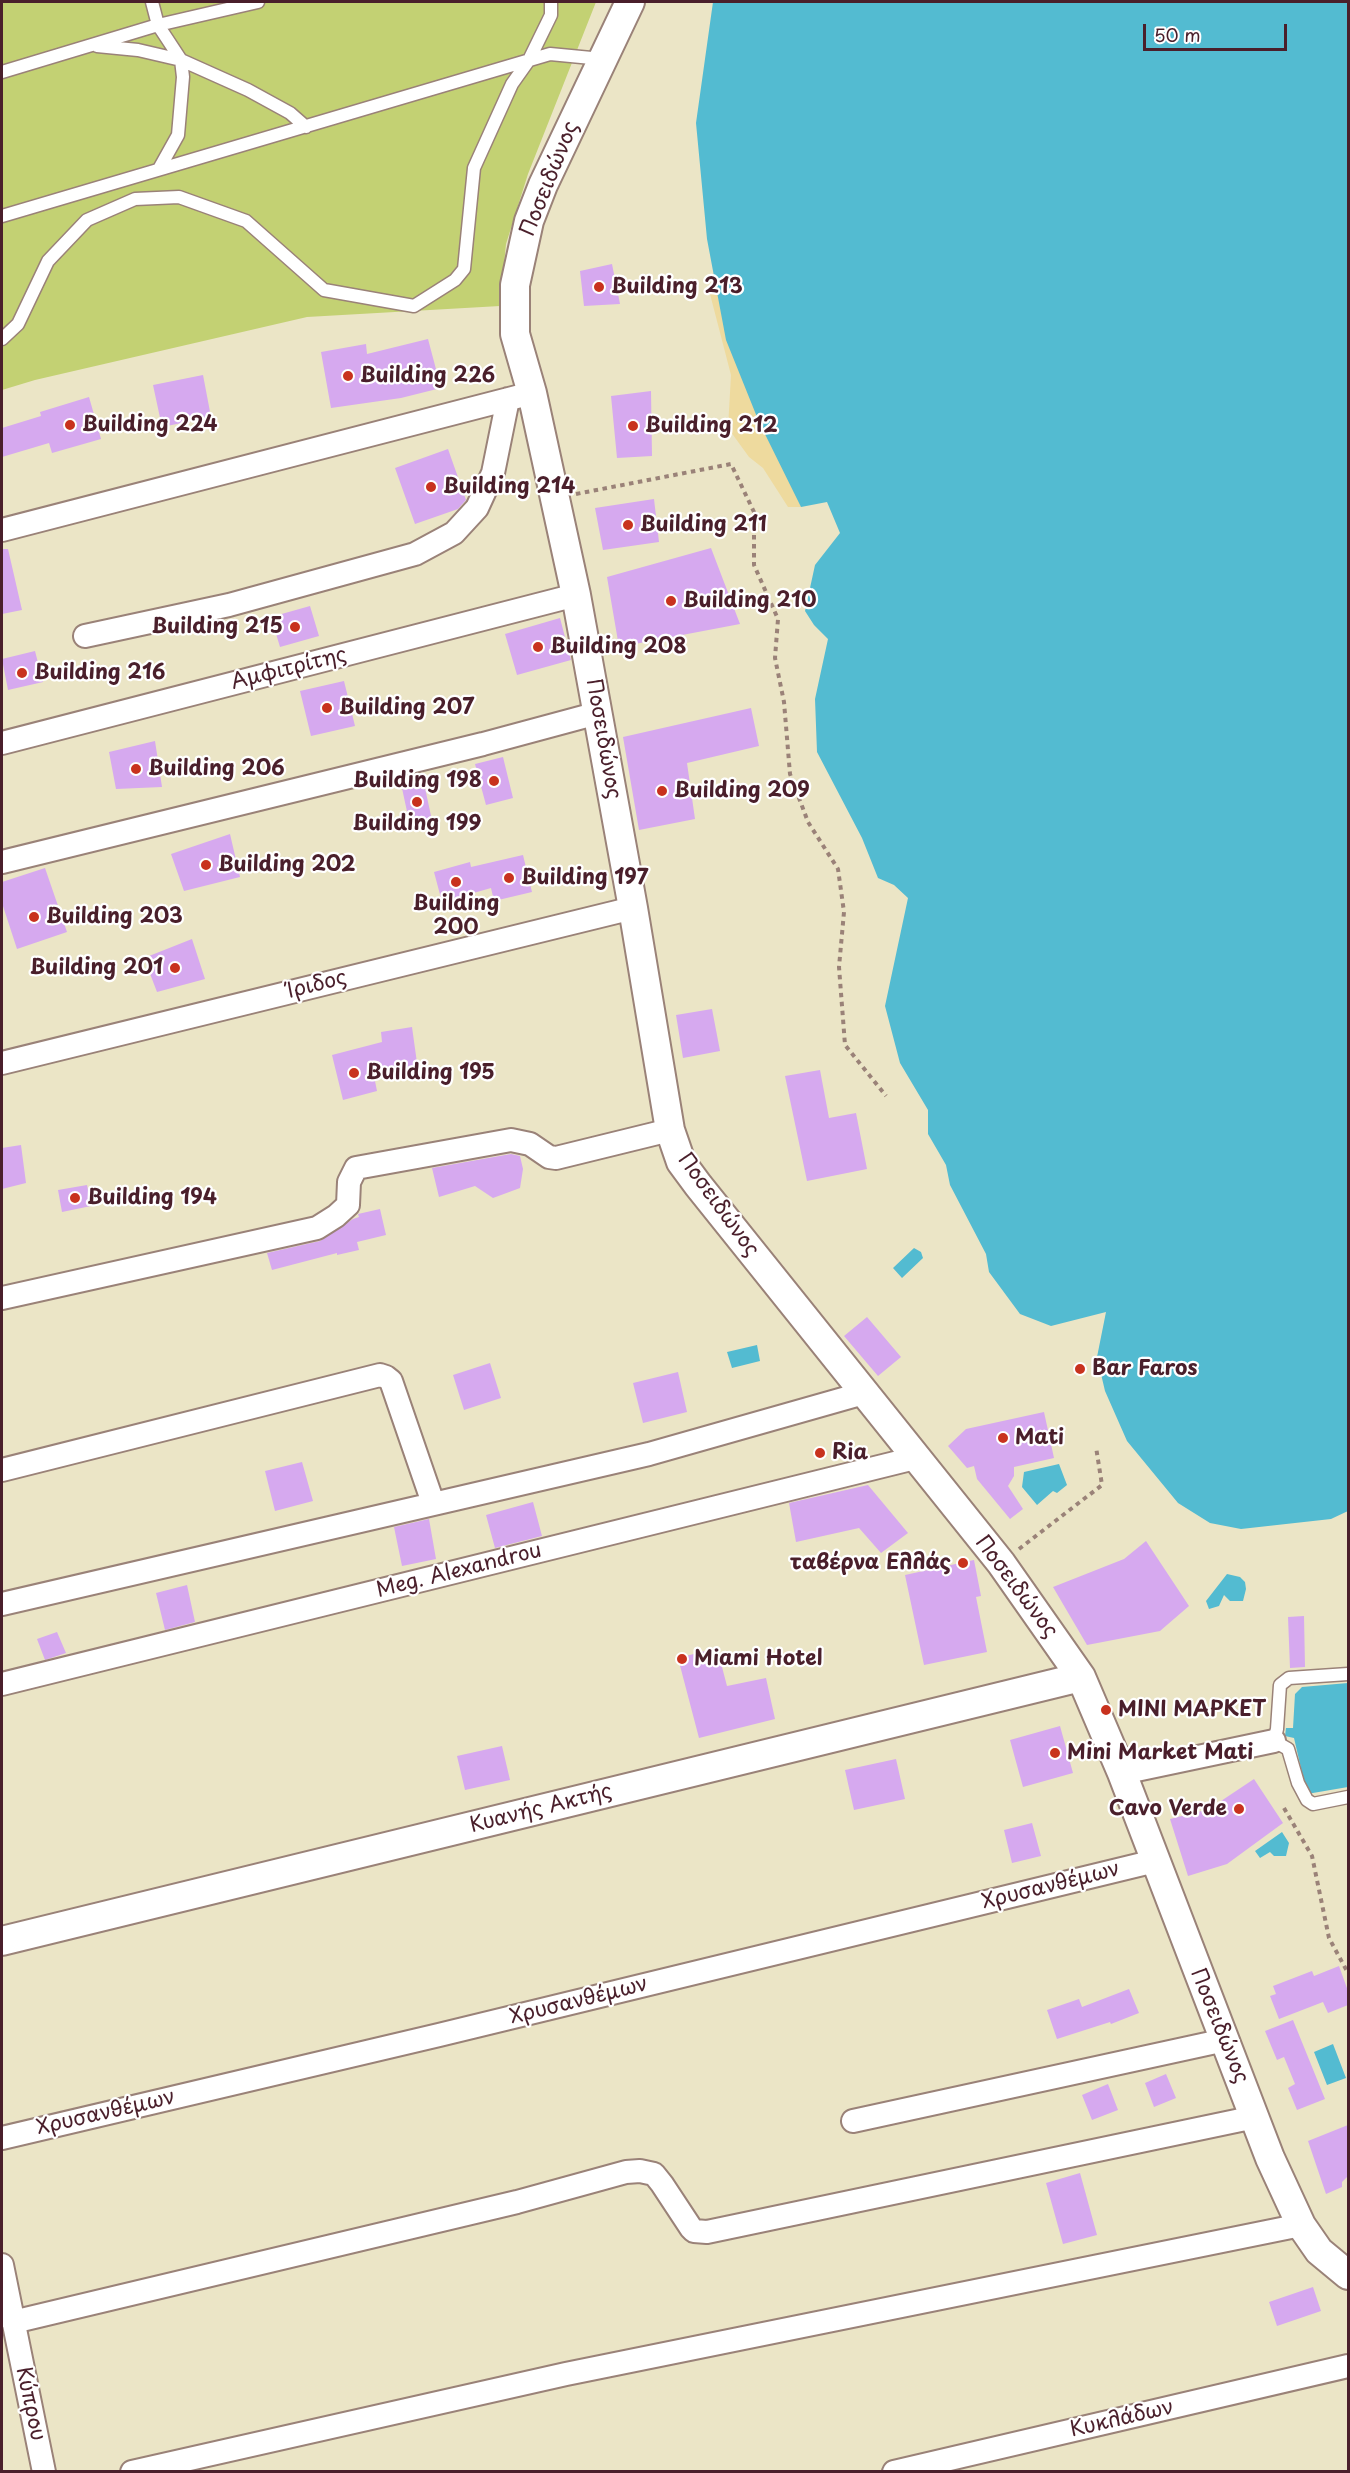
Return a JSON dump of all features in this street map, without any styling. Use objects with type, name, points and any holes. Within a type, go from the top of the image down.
[{"type":"street","name":"Ποσειδώνος","points":[[630,2],[543,185],[529,221],[514,285],[515,334],[520,396],[555,498],[576,595],[633,908],[670,1130],[681,1162],[1001,1563],[1081,1677],[1122,1773],[1270,2158],[1301,2225],[1319,2252],[1348,2275]]},
{"type":"street","points":[[2,530],[520,396]]},
{"type":"street","points":[[85,636],[229,605],[415,554],[454,533],[477,508],[493,473],[520,396]]},
{"type":"street","name":"Αμφιτρίτης","points":[[2,743],[576,595]]},
{"type":"street","points":[[2,862],[483,744],[598,713]]},
{"type":"street","name":"Ίριδος","points":[[2,1063],[633,908]]},
{"type":"street","points":[[2,1298],[317,1228],[348,1205],[349,1182],[356,1167],[511,1140],[530,1144],[549,1157],[556,1158],[670,1130]]},
{"type":"street","points":[[2,1470],[380,1375],[391,1381],[433,1503]]},
{"type":"street","points":[[2,1604],[649,1454],[864,1393]]},
{"type":"street","name":"Meg. Alexandrou","points":[[2,1684],[915,1458]]},
{"type":"street","name":"Κυανής Ακτής","points":[[2,1941],[1081,1677]]},
{"type":"street","points":[[1122,1773],[1274,1741]]},
{"type":"street","name":"Χρυσανθέμων","points":[[2,2138],[1155,1861]]},
{"type":"street","points":[[853,2121],[1225,2040]]},
{"type":"street","points":[[13,2322],[517,2202],[626,2172],[640,2171],[654,2174],[691,2228],[694,2231],[707,2232],[1255,2117]]},
{"type":"street","points":[[132,2472],[566,2374],[1301,2225]]},
{"type":"street","name":"Κύπρου","points":[[2,2265],[44,2472]]},
{"type":"street","name":"Κυκλάδων","points":[[894,2472],[1348,2367]]},
{"type":"lane","points":[[152,2],[158,25],[181,60],[182,89],[178,135],[159,169]]},
{"type":"lane","points":[[2,72],[158,25],[258,2]]},
{"type":"lane","points":[[2,339],[18,324],[48,261],[87,220],[135,199],[179,197],[246,221],[324,290],[414,306],[455,280],[464,269],[474,168],[512,84],[529,60],[551,15],[551,2]]},
{"type":"lane","points":[[90,46],[138,50],[181,60],[248,90],[290,113],[306,127]]},
{"type":"lane","points":[[2,216],[550,54],[602,58]]},
{"type":"lane","points":[[1348,1674],[1289,1678],[1280,1685],[1274,1741],[1288,1749],[1298,1784],[1307,1800],[1313,1804],[1348,1797]]},
{"type":"path","points":[[555,498],[731,464],[754,512],[754,565],[778,619],[776,658],[784,702],[790,774],[808,822],[838,869],[844,912],[839,967],[845,1045],[886,1096]]},
{"type":"path","points":[[1001,1563],[1102,1485],[1096,1447]]},
{"type":"path","points":[[1284,1808],[1312,1856],[1329,1938],[1348,1973]]},
{"type":"green space","points":[[2,2],[596,2],[528,174],[506,244],[500,306],[307,317],[35,380],[2,390]]},
{"type":"sand","points":[[725,292],[752,384],[801,507],[788,507],[763,468],[749,457],[728,428],[731,375],[710,294]]},
{"type":"water","points":[[713,2],[1348,2],[1348,1511],[1331,1519],[1241,1529],[1210,1523],[1178,1503],[1127,1441],[1105,1391],[1097,1357],[1106,1312],[1051,1326],[1020,1314],[989,1272],[986,1254],[950,1185],[946,1165],[928,1134],[928,1110],[900,1063],[885,1006],[908,898],[894,885],[878,878],[862,838],[817,752],[815,699],[828,639],[814,625],[805,611],[815,565],[840,533],[827,502],[801,507],[759,422],[726,340],[707,239],[696,123]]},
{"type":"water","points":[[914,1248],[921,1252],[923,1258],[902,1278],[893,1268]]},
{"type":"water","points":[[757,1345],[760,1361],[732,1368],[727,1352]]},
{"type":"water","points":[[1059,1464],[1067,1485],[1057,1493],[1053,1491],[1037,1505],[1022,1487],[1024,1472]]},
{"type":"water","points":[[1227,1574],[1240,1577],[1245,1582],[1243,1601],[1230,1601],[1224,1595],[1219,1606],[1209,1609],[1206,1601]]},
{"type":"water","points":[[1348,1683],[1348,1787],[1307,1794],[1294,1738],[1285,1736],[1286,1728],[1293,1728],[1295,1694],[1302,1687]]},
{"type":"water","points":[[1282,1832],[1289,1843],[1286,1856],[1274,1856],[1270,1852],[1260,1858],[1255,1851]]},
{"type":"water","points":[[1333,2044],[1346,2078],[1327,2085],[1314,2052]]},
{"type":"building","name":"Building 213","points":[[612,264],[620,304],[584,306],[580,271]]},
{"type":"building","points":[[428,339],[441,388],[401,398],[331,408],[321,352],[366,344],[367,354]]},
{"type":"building","points":[[203,375],[211,417],[162,427],[153,385]]},
{"type":"building","name":"Building 212","points":[[651,391],[652,456],[617,458],[611,396]]},
{"type":"building","name":"Building 224","points":[[89,397],[101,439],[52,453],[49,443],[2,457],[2,428],[41,416],[40,412]]},
{"type":"building","name":"Building 214","points":[[448,449],[466,500],[458,509],[415,524],[395,468]]},
{"type":"building","name":"Building 211","points":[[654,499],[659,542],[603,550],[595,508]]},
{"type":"building","name":"Building 210","points":[[711,548],[740,624],[619,647],[607,577]]},
{"type":"building","points":[[2,549],[8,549],[22,610],[2,614]]},
{"type":"building","name":"Building 215","points":[[310,606],[319,636],[280,647],[271,617]]},
{"type":"building","name":"Building 208","points":[[560,618],[571,660],[517,675],[505,634]]},
{"type":"building","name":"Building 216","points":[[35,651],[43,682],[8,690],[2,659]]},
{"type":"building","name":"Building 207","points":[[344,681],[355,726],[311,736],[300,691]]},
{"type":"building","name":"Building 209","points":[[751,708],[759,746],[687,763],[695,819],[639,830],[623,737]]},
{"type":"building","name":"Building 206","points":[[155,741],[162,787],[116,789],[109,752]]},
{"type":"building","name":"Building 198","points":[[503,757],[513,798],[486,805],[475,764]]},
{"type":"building","name":"Building 199","points":[[422,774],[433,825],[411,830],[400,779]]},
{"type":"building","name":"Building 202","points":[[230,834],[240,877],[184,891],[171,854]]},
{"type":"building","points":[[523,855],[532,892],[494,901],[491,888],[442,902],[434,872],[470,862],[471,867]]},
{"type":"building","name":"Building 203","points":[[45,868],[67,932],[17,949],[2,903],[2,882]]},
{"type":"building","name":"Building 201","points":[[192,939],[205,979],[157,992],[144,958]]},
{"type":"building","points":[[712,1009],[720,1051],[683,1058],[676,1015]]},
{"type":"building","points":[[412,1027],[418,1070],[374,1076],[377,1091],[343,1100],[332,1055],[382,1042],[381,1032]]},
{"type":"building","points":[[820,1070],[829,1118],[856,1113],[867,1169],[807,1181],[785,1076]]},
{"type":"building","points":[[21,1145],[26,1183],[2,1189],[2,1148]]},
{"type":"building","points":[[511,1154],[520,1156],[523,1169],[520,1188],[493,1198],[475,1186],[439,1197],[432,1168]]},
{"type":"building","name":"Building 194","points":[[87,1185],[91,1206],[62,1212],[58,1190]]},
{"type":"building","points":[[380,1209],[386,1235],[357,1242],[359,1250],[337,1255],[337,1253],[272,1270],[267,1253],[320,1241],[359,1217],[358,1214]]},
{"type":"building","points":[[867,1317],[901,1357],[878,1376],[844,1336]]},
{"type":"building","points":[[490,1363],[501,1398],[464,1410],[453,1375]]},
{"type":"building","points":[[678,1372],[687,1412],[643,1423],[633,1383]]},
{"type":"building","name":"Mati","points":[[1044,1412],[1054,1458],[1014,1467],[1014,1476],[1008,1486],[1023,1509],[1010,1519],[977,1479],[974,1466],[967,1468],[948,1446],[966,1429]]},
{"type":"building","points":[[302,1462],[313,1501],[275,1511],[265,1471]]},
{"type":"building","points":[[868,1485],[908,1533],[881,1553],[859,1528],[796,1542],[789,1503]]},
{"type":"building","points":[[533,1502],[542,1536],[495,1548],[486,1515]]},
{"type":"building","points":[[429,1519],[436,1559],[402,1566],[394,1527]]},
{"type":"building","points":[[1146,1541],[1189,1606],[1160,1631],[1087,1645],[1053,1587],[1124,1559]]},
{"type":"building","points":[[974,1560],[981,1596],[976,1597],[987,1652],[924,1665],[905,1575]]},
{"type":"building","points":[[187,1585],[195,1622],[165,1630],[156,1593]]},
{"type":"building","points":[[1304,1616],[1305,1667],[1290,1668],[1288,1617]]},
{"type":"building","points":[[57,1632],[66,1653],[45,1660],[37,1639]]},
{"type":"building","points":[[717,1648],[727,1686],[766,1678],[775,1719],[699,1738],[678,1658]]},
{"type":"building","points":[[1060,1726],[1073,1773],[1023,1787],[1010,1740]]},
{"type":"building","points":[[502,1746],[510,1780],[465,1790],[457,1756]]},
{"type":"building","points":[[896,1759],[905,1799],[854,1810],[845,1770]]},
{"type":"building","points":[[1254,1779],[1283,1823],[1227,1864],[1188,1876],[1170,1819],[1209,1809]]},
{"type":"building","points":[[1032,1823],[1041,1856],[1012,1863],[1004,1830]]},
{"type":"building","points":[[1339,1966],[1348,1991],[1348,2005],[1328,2013],[1323,2002],[1279,2019],[1270,1996],[1276,1994],[1273,1986],[1312,1971],[1314,1976]]},
{"type":"building","points":[[1129,1989],[1139,2013],[1111,2024],[1110,2022],[1057,2039],[1047,2010],[1079,1999],[1082,2007]]},
{"type":"building","points":[[1293,2020],[1325,2099],[1297,2110],[1288,2088],[1295,2084],[1284,2057],[1277,2060],[1265,2031]]},
{"type":"building","points":[[1166,2074],[1176,2098],[1154,2107],[1145,2083]]},
{"type":"building","points":[[1108,2084],[1118,2110],[1092,2120],[1082,2095]]},
{"type":"building","points":[[1348,2125],[1348,2176],[1342,2182],[1342,2187],[1326,2194],[1308,2141]]},
{"type":"building","points":[[1080,2173],[1097,2235],[1063,2244],[1046,2183]]},
{"type":"building","points":[[1313,2287],[1321,2311],[1277,2326],[1269,2302]]},
{"type":"place","name":"Building 213","points":[[599,287]]},
{"type":"place","name":"Building 226","points":[[348,376]]},
{"type":"place","name":"Building 224","points":[[70,425]]},
{"type":"place","name":"Building 212","points":[[633,426]]},
{"type":"place","name":"Building 214","points":[[431,487]]},
{"type":"place","name":"Building 211","points":[[628,525]]},
{"type":"place","name":"Building 210","points":[[671,601]]},
{"type":"place","name":"Building 215","points":[[295,627]]},
{"type":"place","name":"Building 208","points":[[538,647]]},
{"type":"place","name":"Building 216","points":[[22,673]]},
{"type":"place","name":"Building 207","points":[[327,708]]},
{"type":"place","name":"Building 206","points":[[136,769]]},
{"type":"place","name":"Building 198","points":[[494,781]]},
{"type":"place","name":"Building 209","points":[[662,791]]},
{"type":"place","name":"Building 199","points":[[417,802]]},
{"type":"place","name":"Building 202","points":[[206,865]]},
{"type":"place","name":"Building 197","points":[[509,878]]},
{"type":"place","name":"Building 200","points":[[456,882]]},
{"type":"place","name":"Building 203","points":[[34,917]]},
{"type":"place","name":"Building 201","points":[[175,968]]},
{"type":"place","name":"Building 195","points":[[354,1073]]},
{"type":"place","name":"Building 194","points":[[75,1198]]},
{"type":"place","name":"Bar Faros","points":[[1080,1369]]},
{"type":"place","name":"Mati","points":[[1003,1438]]},
{"type":"place","name":"Ria","points":[[820,1453]]},
{"type":"place","name":"ταβέρνα Ελλάς","points":[[963,1563]]},
{"type":"place","name":"Miami Hotel","points":[[682,1659]]},
{"type":"place","name":"ΜΙΝΙ ΜΑΡΚΕΤ","points":[[1106,1710]]},
{"type":"place","name":"Mini Market Mati","points":[[1055,1753]]},
{"type":"place","name":"Cavo Verde","points":[[1239,1809]]}]
